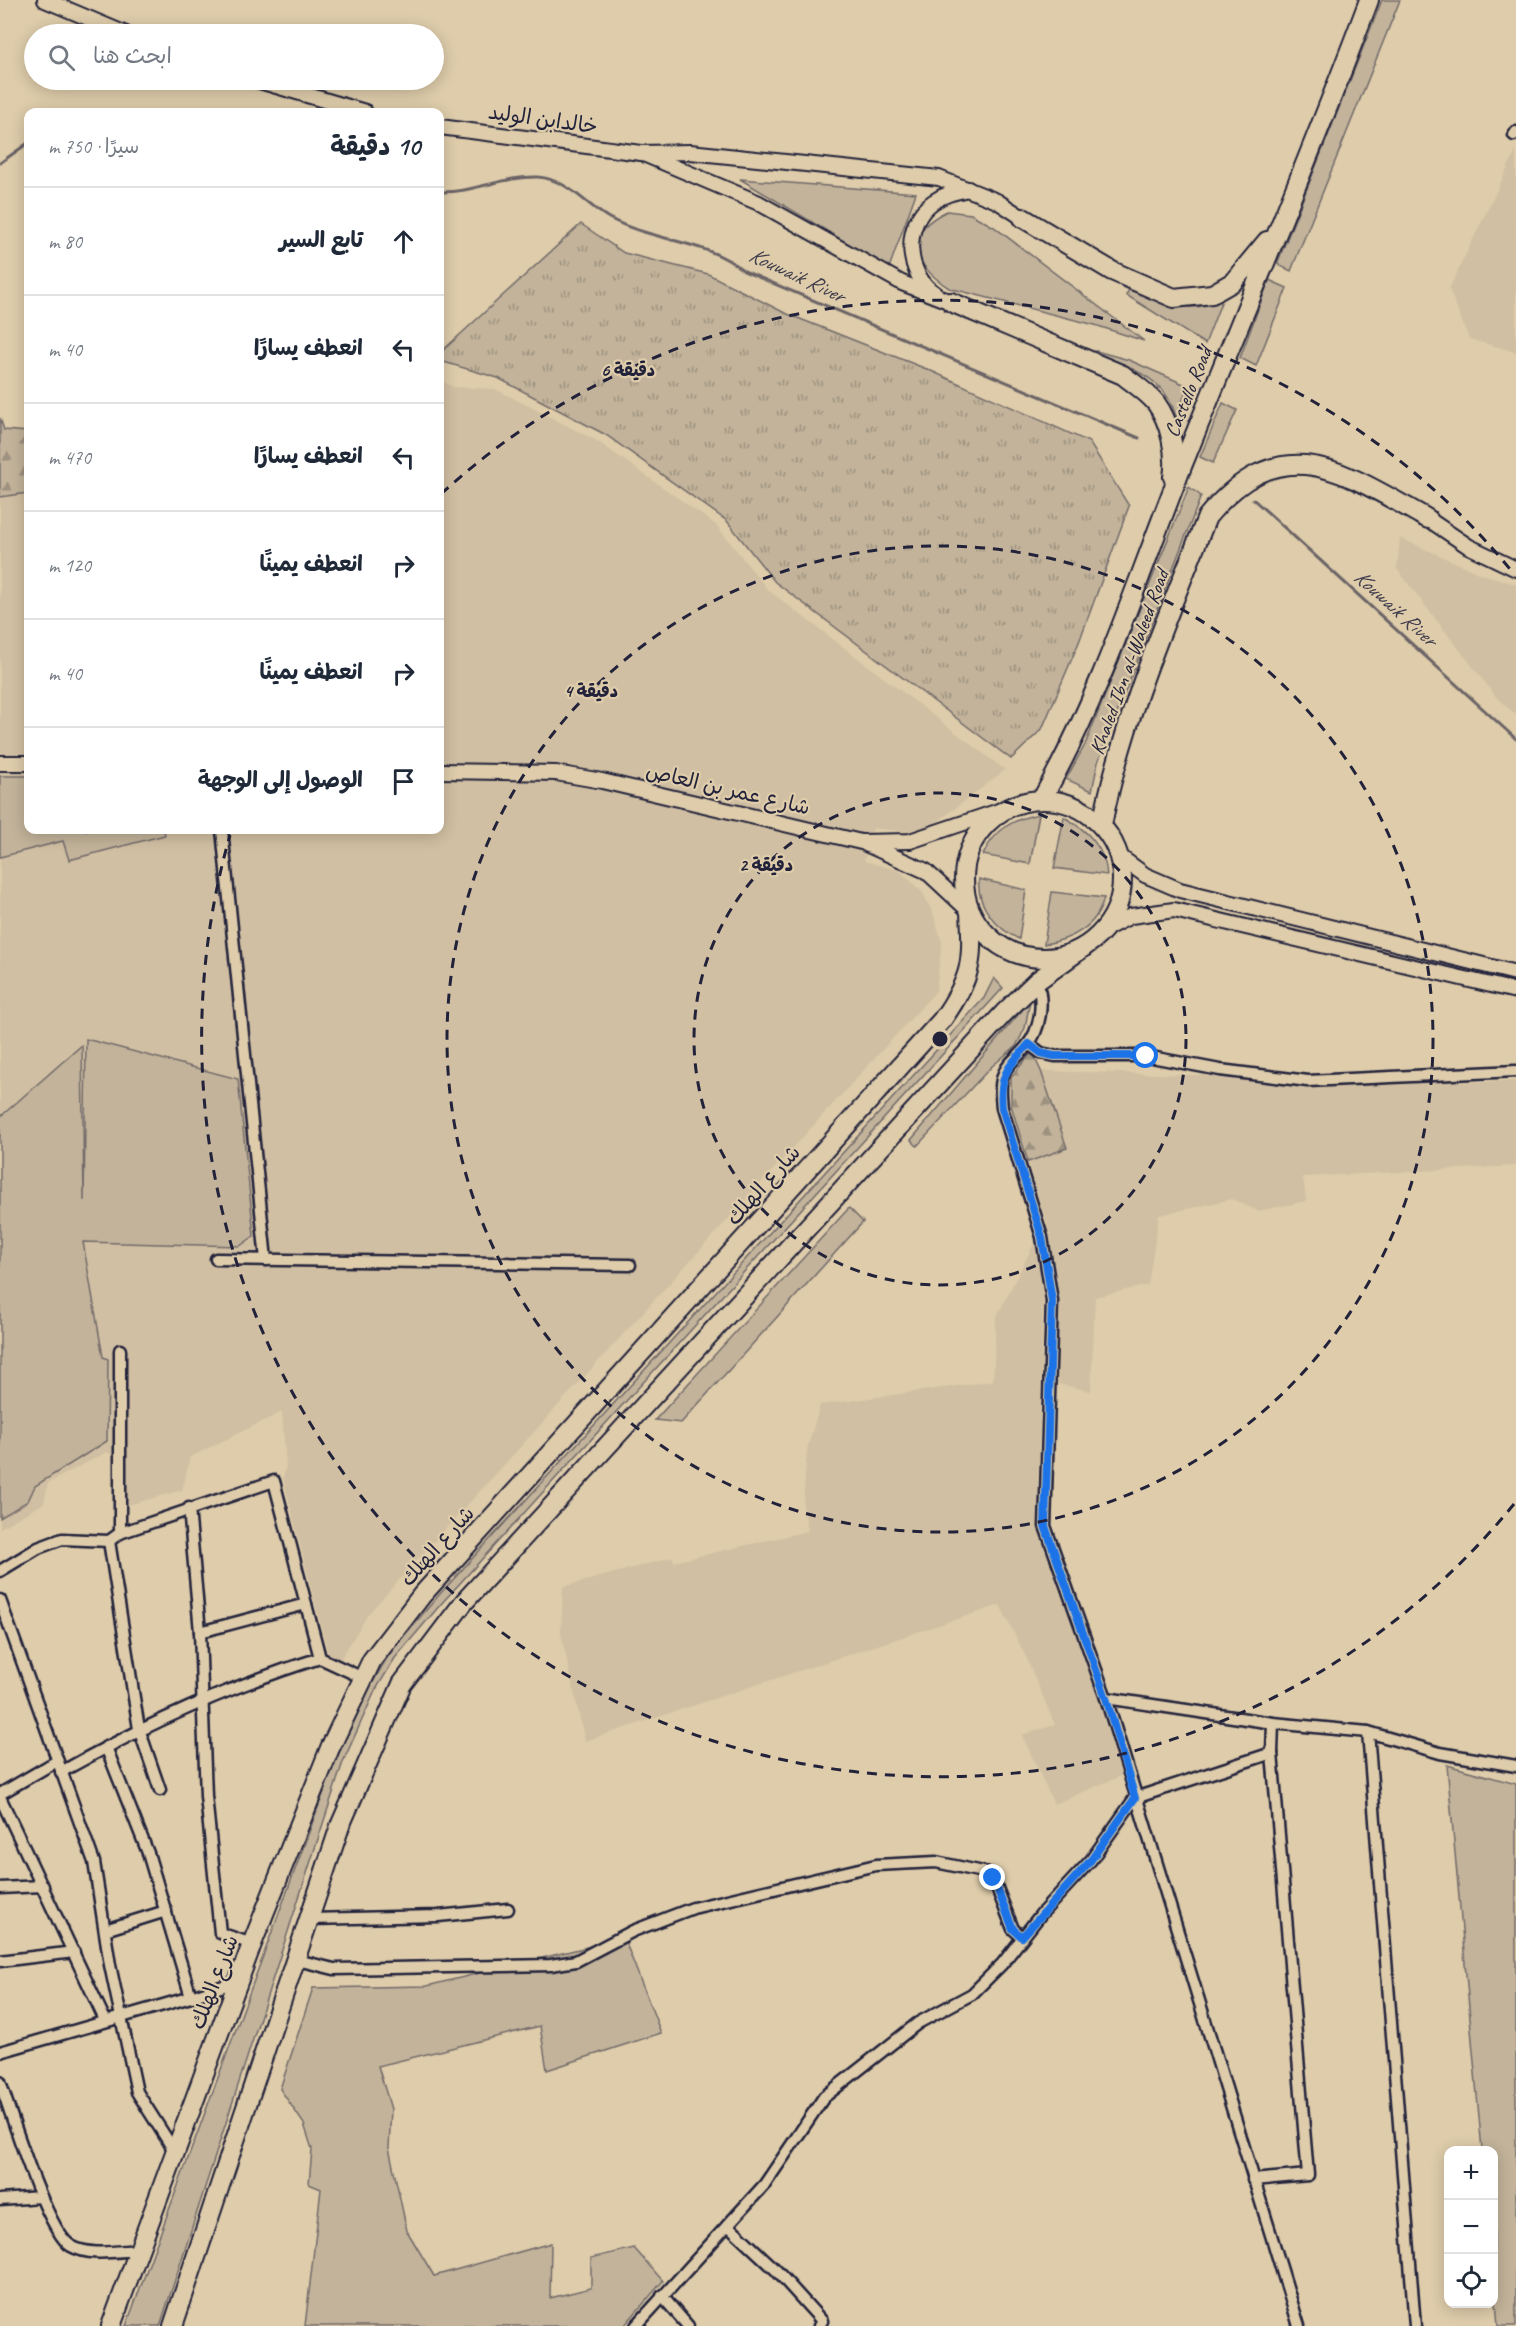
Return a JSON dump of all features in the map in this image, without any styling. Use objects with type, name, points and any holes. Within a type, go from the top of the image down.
[{"type":"highway","name":"Castello Road","points":[[1042,799],[1073,744],[1086,715],[1169,499],[1369,0]]},
{"type":"highway","points":[[1023,218],[1112,271],[1174,298],[1212,294],[1233,282],[1278,228]]},
{"type":"highway","points":[[951,302],[1123,375],[1142,389],[1156,403],[1164,419],[1174,454],[1169,499]]},
{"type":"highway","name":"Khaled Ibn al-Waleed Road","points":[[1102,825],[1113,771],[1128,719],[1207,517],[1229,492],[1253,476],[1278,466],[1305,463],[1355,478],[1428,519]]},
{"type":"highway","points":[[173,2326],[340,1826],[402,1684],[464,1602],[1004,1013],[1037,981],[1084,947],[1105,929],[1115,913],[1121,894],[1122,875],[1119,856],[1102,825],[1080,808],[1042,799],[1022,801],[1002,810],[984,825],[971,844],[964,866],[964,889],[970,912],[985,934],[1007,950],[1032,958],[1059,957],[1084,947]]},
{"type":"highway","name":"شارع الهلك","points":[[111,2326],[252,1944],[330,1748],[372,1660],[422,1596],[942,1020],[962,992],[970,971],[970,912]]},
{"type":"main road","points":[[45,0],[102,24]]},
{"type":"main road","points":[[290,90],[351,108]]},
{"type":"main road","name":"خالدابن الوليد","points":[[444,128],[641,153]]},
{"type":"main road","points":[[641,153],[690,152],[939,178],[997,201],[1023,218]]},
{"type":"main road","points":[[641,153],[749,198],[902,283],[951,302]]},
{"type":"main road","points":[[951,302],[933,293],[919,278],[911,258],[911,238],[918,219],[931,203],[949,193],[970,189]]},
{"type":"main road","points":[[1428,519],[1468,546],[1516,569]]},
{"type":"main road","points":[[0,763],[24,763]]},
{"type":"main road","name":"شارع عمر بن العاص","points":[[444,771],[568,775],[861,842],[910,841],[1002,810]]},
{"type":"main road","points":[[861,842],[926,871],[970,912]]},
{"type":"main road","points":[[1119,856],[1145,875],[1180,890],[1516,973]]},
{"type":"main road","points":[[1105,929],[1131,916],[1174,910],[1516,991]]},
{"type":"street","points":[[222,834],[266,1260]]},
{"type":"street","points":[[1037,981],[1043,998],[1037,1026],[1029,1044],[1005,1071],[1000,1090],[1002,1108],[1042,1237],[1052,1301],[1045,1526],[1106,1698],[1299,2326]]},
{"type":"street","points":[[1029,1044],[1041,1053],[1054,1056],[1137,1056],[1220,1070],[1308,1081],[1516,1071]]},
{"type":"street","points":[[216,1259],[630,1265]]},
{"type":"street","points":[[120,1350],[120,1533]]},
{"type":"street","points":[[0,1571],[38,1548],[62,1539],[109,1541],[120,1533],[274,1481],[320,1658]]},
{"type":"street","points":[[189,1508],[200,1632],[206,1796],[220,1933],[252,1944]]},
{"type":"street","points":[[109,1541],[139,1728],[160,1790]]},
{"type":"street","points":[[0,1600],[94,1862],[110,1965],[123,2015],[137,2092],[175,2152]]},
{"type":"street","points":[[200,1632],[306,1604]]},
{"type":"street","points":[[105,2020],[0,1796],[59,1766],[106,1747],[139,1728],[269,1674],[320,1658],[363,1678]]},
{"type":"street","points":[[1106,1698],[1272,1724],[1368,1732],[1440,1753],[1516,1766]]},
{"type":"street","points":[[1253,2180],[1308,2175],[1272,1753],[1272,1724]]},
{"type":"street","points":[[1368,1732],[1414,2326]]},
{"type":"street","points":[[106,1747],[148,1853],[191,1997]]},
{"type":"street","points":[[636,2326],[765,2184],[824,2097],[918,2023],[972,1994],[1002,1964],[1022,1937],[1091,1860],[1135,1798],[1272,1753]]},
{"type":"street","points":[[297,1960],[334,1969],[551,1965],[576,1961],[633,1931],[693,1908],[876,1865],[921,1861],[988,1873],[993,1878],[1013,1929],[1022,1937]]},
{"type":"street","points":[[0,1888],[43,1886]]},
{"type":"street","points":[[310,1918],[438,1916],[508,1909]]},
{"type":"street","points":[[105,1930],[165,1911]]},
{"type":"street","points":[[0,1961],[74,1952]]},
{"type":"street","points":[[0,2052],[191,1997],[238,1981]]},
{"type":"street","points":[[0,2082],[40,2197],[69,2244],[83,2251],[139,2250]]},
{"type":"street","points":[[0,2200],[40,2197]]},
{"type":"street","points":[[728,2225],[775,2269],[822,2321],[819,2326]]},
{"type":"street","points":[[662,2296],[688,2326]]},
{"type":"shaded area","points":[[1516,151],[1516,352],[1469,339],[1449,289]]},
{"type":"shaded area","points":[[444,382],[453,387],[495,389],[597,441],[716,525],[768,590],[1005,770],[929,828],[908,832],[873,828],[864,861],[900,871],[923,893],[934,916],[942,942],[936,991],[368,1614],[340,1660],[328,1654],[283,1478],[286,1466],[282,1412],[190,1457],[182,1490],[128,1505],[119,1460],[107,1452],[48,1483],[44,1503],[0,1528],[0,497],[24,494],[24,834],[444,834]]},
{"type":"shaded area","points":[[1400,538],[1481,574],[1516,584],[1516,715],[1497,698],[1397,569]]},
{"type":"shaded area","points":[[1041,1071],[1454,1082],[1516,1081],[1516,1166],[1303,1177],[1306,1201],[1258,1211],[1232,1199],[1159,1215],[1148,1285],[1095,1297],[1091,1391],[1058,1384],[1059,1300],[1050,1235],[1028,1162],[1067,1148]]},
{"type":"shaded area","points":[[1036,1240],[1043,1300],[1037,1525],[1086,1659],[1123,1775],[1054,1804],[1022,1735],[1055,1725],[1027,1659],[1000,1605],[585,1741],[561,1633],[563,1587],[673,1557],[674,1562],[808,1531],[803,1506],[807,1450],[820,1405],[993,1381],[996,1318]]},
{"type":"green space","points":[[1382,0],[1400,0],[1291,271],[1277,264]]},
{"type":"green space","points":[[740,179],[916,193],[889,268]]},
{"type":"green space","points":[[947,211],[971,214],[994,227],[1144,341],[1095,325],[949,288],[927,269],[917,249],[918,239],[923,229]]},
{"type":"green space","points":[[581,224],[624,253],[708,274],[785,313],[929,370],[1089,442],[1129,506],[1079,642],[1042,729],[1011,759],[775,582],[727,521],[606,435],[498,378],[444,362],[444,349]]},
{"type":"green space","points":[[1269,280],[1287,288],[1256,366],[1240,358]]},
{"type":"green space","points":[[1129,290],[1175,306],[1197,307],[1222,300],[1205,344],[1126,295]]},
{"type":"green space","points":[[1093,352],[1129,360],[1188,386],[1176,418],[1164,392],[1155,383],[1132,369]]},
{"type":"green space","points":[[1223,403],[1237,410],[1213,463],[1200,457]]},
{"type":"green space","points":[[0,418],[4,430],[24,432],[24,494],[0,497]]},
{"type":"green space","points":[[1189,487],[1201,496],[1098,762],[1092,791],[1066,779],[1085,745]]},
{"type":"green space","points":[[0,776],[24,776],[24,834],[165,835],[69,860],[63,841],[0,857]]},
{"type":"green space","points":[[1039,814],[1030,864],[983,855],[987,846],[1005,827]]},
{"type":"green space","points":[[1064,817],[1087,834],[1099,848],[1106,865],[1107,875],[1054,868]]},
{"type":"green space","points":[[979,879],[1026,890],[1019,939],[1003,929],[990,915],[981,898]]},
{"type":"green space","points":[[1052,892],[1104,898],[1095,917],[1082,930],[1064,939],[1044,944]]},
{"type":"green space","points":[[994,978],[1003,988],[441,1604],[395,1658],[375,1691],[343,1762],[160,2326],[126,2326],[336,1759],[370,1687],[391,1651],[439,1595],[984,998]]},
{"type":"green space","points":[[1030,1001],[1025,1028],[1016,1046],[991,1067],[917,1146],[911,1140]]},
{"type":"green space","points":[[86,1039],[238,1079],[254,1236],[240,1246],[83,1242],[103,1357],[108,1359],[107,1441],[35,1486],[28,1501],[0,1518],[0,1117],[82,1045],[84,1201]]},
{"type":"green space","points":[[1032,1052],[1041,1071],[1067,1148],[1028,1162],[1011,1105],[1011,1077]]},
{"type":"green space","points":[[849,1208],[863,1222],[681,1423],[655,1420]]},
{"type":"green space","points":[[1447,1765],[1516,1784],[1516,2326],[1498,2326],[1498,2146],[1482,2146]]},
{"type":"green space","points":[[624,1938],[661,2033],[547,2070],[540,2026],[378,2066],[391,2109],[389,2148],[407,2231],[434,2276],[551,2243],[550,2298],[591,2288],[591,2258],[634,2248],[663,2281],[624,2326],[305,2326],[321,2189],[309,2184],[312,2149],[304,2124],[280,2089],[313,1988],[427,1986]]},
{"type":"waterway","name":"Kouwaik River","points":[[0,163],[24,146]]},
{"type":"waterway","name":"Kouwaik River","points":[[444,192],[525,177],[538,177],[558,182],[601,213],[625,226],[713,253],[744,271],[1139,438]]},
{"type":"waterway","name":"Kouwaik River","points":[[1253,499],[1516,739]]},
{"type":"route","points":[[993,1878],[1013,1929],[1022,1937],[1091,1860],[1135,1798],[1106,1698],[1045,1526],[1052,1301],[1042,1237],[1002,1108],[1000,1090],[1005,1071],[1029,1044],[1041,1053],[1054,1056],[1109,1054],[1146,1056]]}]
